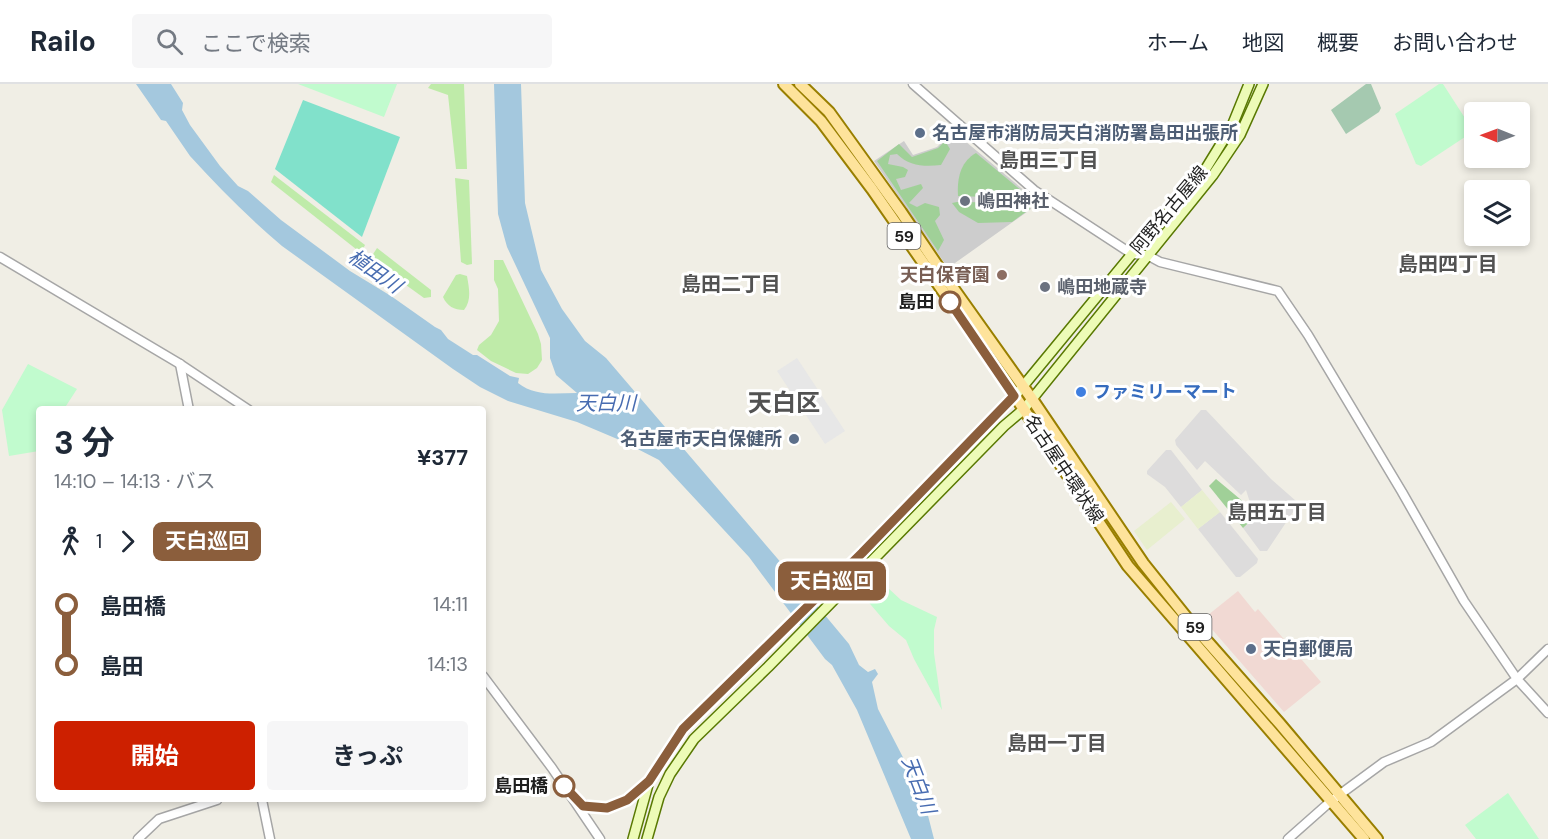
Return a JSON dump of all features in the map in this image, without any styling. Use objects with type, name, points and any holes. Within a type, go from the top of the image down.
[{"type":"main road","name":"名古屋中環状線","points":[[784,84],[821,120],[872,189],[993,363],[1128,566],[1335,798],[1377,839]]},
{"type":"main road","name":"名古屋中環状線","points":[[800,84],[829,112],[901,212],[1150,571],[1191,623],[1237,674],[1335,798],[1364,839]]},
{"type":"main road","name":"阿野名古屋線","points":[[633,839],[649,781],[683,729],[870,545],[1023,386],[1205,170],[1232,126],[1249,84]]},
{"type":"main road","name":"阿野名古屋線","points":[[646,839],[670,774],[693,739],[768,667],[1004,426],[1024,410],[1213,175],[1240,135],[1263,84]]},
{"type":"main road","name":"阿野名古屋線","points":[[1258,99],[1271,84]]},
{"type":"street","points":[[913,84],[1034,190],[1132,254],[1147,255],[1160,262],[1278,291],[1308,335],[1464,601],[1517,679],[1548,713]]},
{"type":"street","points":[[0,257],[180,364],[243,406]]},
{"type":"street","points":[[180,364],[188,406]]},
{"type":"street","points":[[1288,839],[1335,798],[1384,762],[1431,742],[1517,679],[1548,649]]},
{"type":"street","points":[[486,680],[564,785],[600,839]]},
{"type":"street","points":[[564,785],[583,806],[607,808],[627,800],[649,781]]},
{"type":"street","points":[[138,839],[159,819],[211,802]]},
{"type":"street","points":[[262,802],[270,839]]},
{"type":"shaded area","name":"嶋田神社","points":[[953,131],[1026,192],[1031,209],[948,268],[874,161],[904,141],[913,155],[937,147]]},
{"type":"shaded area","points":[[797,358],[845,431],[825,444],[777,371]]},
{"type":"shaded area","points":[[1201,410],[1206,410],[1271,479],[1296,501],[1297,506],[1267,551],[1260,551],[1243,528],[1255,518],[1246,490],[1241,495],[1205,461],[1197,470],[1176,445],[1175,440]]},
{"type":"shaded area","points":[[1166,450],[1171,450],[1202,490],[1181,507],[1165,487],[1147,474],[1147,471]]},
{"type":"shaded area","points":[[1220,512],[1258,559],[1257,563],[1240,577],[1236,577],[1198,529]]},
{"type":"shaded area","points":[[1238,591],[1255,612],[1258,609],[1321,682],[1284,712],[1203,619]]},
{"type":"green space","points":[[298,84],[397,84],[384,117]]},
{"type":"green space","points":[[431,84],[464,84],[467,169],[456,169],[448,95],[428,88]]},
{"type":"green space","points":[[1366,84],[1371,84],[1381,108],[1379,112],[1346,134],[1331,110]]},
{"type":"green space","points":[[1439,84],[1443,84],[1464,117],[1464,138],[1421,166],[1416,164],[1395,114]]},
{"type":"green space","points":[[303,100],[400,137],[362,237],[275,169]]},
{"type":"green space","points":[[945,141],[950,149],[941,165],[917,165],[897,154],[890,155],[888,164],[908,170],[905,177],[896,179],[901,190],[921,184],[923,188],[909,203],[917,207],[925,203],[939,207],[940,215],[935,221],[944,240],[938,251],[877,161],[899,144],[912,157],[938,148]]},
{"type":"green space","points":[[976,153],[1022,191],[1017,198],[958,196],[958,183],[963,166]]},
{"type":"green space","points":[[274,175],[365,245],[361,253],[271,182]]},
{"type":"green space","points":[[455,178],[469,180],[472,264],[467,265],[461,262]]},
{"type":"green space","points":[[952,203],[1028,203],[1030,209],[1012,222],[978,223],[959,212]]},
{"type":"green space","points":[[377,248],[431,290],[431,297],[424,298],[370,259]]},
{"type":"green space","points":[[494,260],[503,260],[541,344],[542,360],[537,368],[528,374],[516,373],[491,361],[477,350],[479,345],[491,335],[499,321]]},
{"type":"green space","points":[[456,275],[467,276],[469,289],[469,298],[464,310],[451,307],[443,297]]},
{"type":"green space","points":[[28,364],[77,389],[66,406],[36,406],[36,452],[9,456],[2,410]]},
{"type":"green space","points":[[1216,479],[1258,514],[1243,528],[1209,486]]},
{"type":"green space","points":[[1202,490],[1220,512],[1198,529],[1181,507]]},
{"type":"green space","points":[[1171,502],[1185,519],[1147,550],[1134,531]]},
{"type":"green space","points":[[875,576],[901,600],[937,617],[934,630],[934,653],[942,710],[906,640],[889,626],[859,591]]},
{"type":"green space","points":[[1508,793],[1539,839],[1476,839],[1465,825]]},
{"type":"water","name":"天白川","points":[[136,84],[171,84],[183,103],[182,110],[190,125],[238,186],[248,191],[281,220],[350,271],[441,330],[448,339],[473,355],[477,355],[510,376],[519,378],[518,383],[525,387],[546,393],[577,393],[556,375],[550,358],[550,338],[507,247],[498,214],[494,84],[521,84],[525,203],[541,270],[562,309],[585,341],[606,358],[789,572],[849,644],[859,665],[868,672],[875,669],[878,674],[872,682],[878,709],[923,796],[934,839],[911,839],[857,710],[832,665],[825,659],[749,557],[659,460],[577,422],[508,401],[480,387],[453,369],[282,246],[234,202],[190,156],[166,121],[161,120]]},
{"type":"bus line","name":"天白巡回","points":[[564,786],[583,806],[607,808],[627,800],[649,781],[683,729],[862,553],[1014,396],[950,302]]},
{"type":"place","name":"名古屋市消防局天白消防署島田出張所","points":[[920,133]]},
{"type":"place","name":"嶋田神社","points":[[965,201]]},
{"type":"place","name":"天白保育園","points":[[1002,275]]},
{"type":"place","name":"嶋田地蔵寺","points":[[1045,287]]},
{"type":"place","name":"島田","points":[[950,302]]},
{"type":"place","name":"ファミリーマート","points":[[1081,392]]},
{"type":"place","name":"名古屋市天白保健所","points":[[794,439]]},
{"type":"place","name":"天白郵便局","points":[[1251,649]]},
{"type":"place","name":"島田橋","points":[[564,786]]},
{"type":"district","name":"島田三丁目","points":[[1049,160]]},
{"type":"district","name":"島田四丁目","points":[[1448,264]]},
{"type":"district","name":"島田二丁目","points":[[731,284]]},
{"type":"district","name":"天白区","points":[[784,403]]},
{"type":"district","name":"島田五丁目","points":[[1277,512]]},
{"type":"district","name":"島田一丁目","points":[[1057,743]]},
{"type":"water label","name":"植田川","points":[[375,271]]}]
